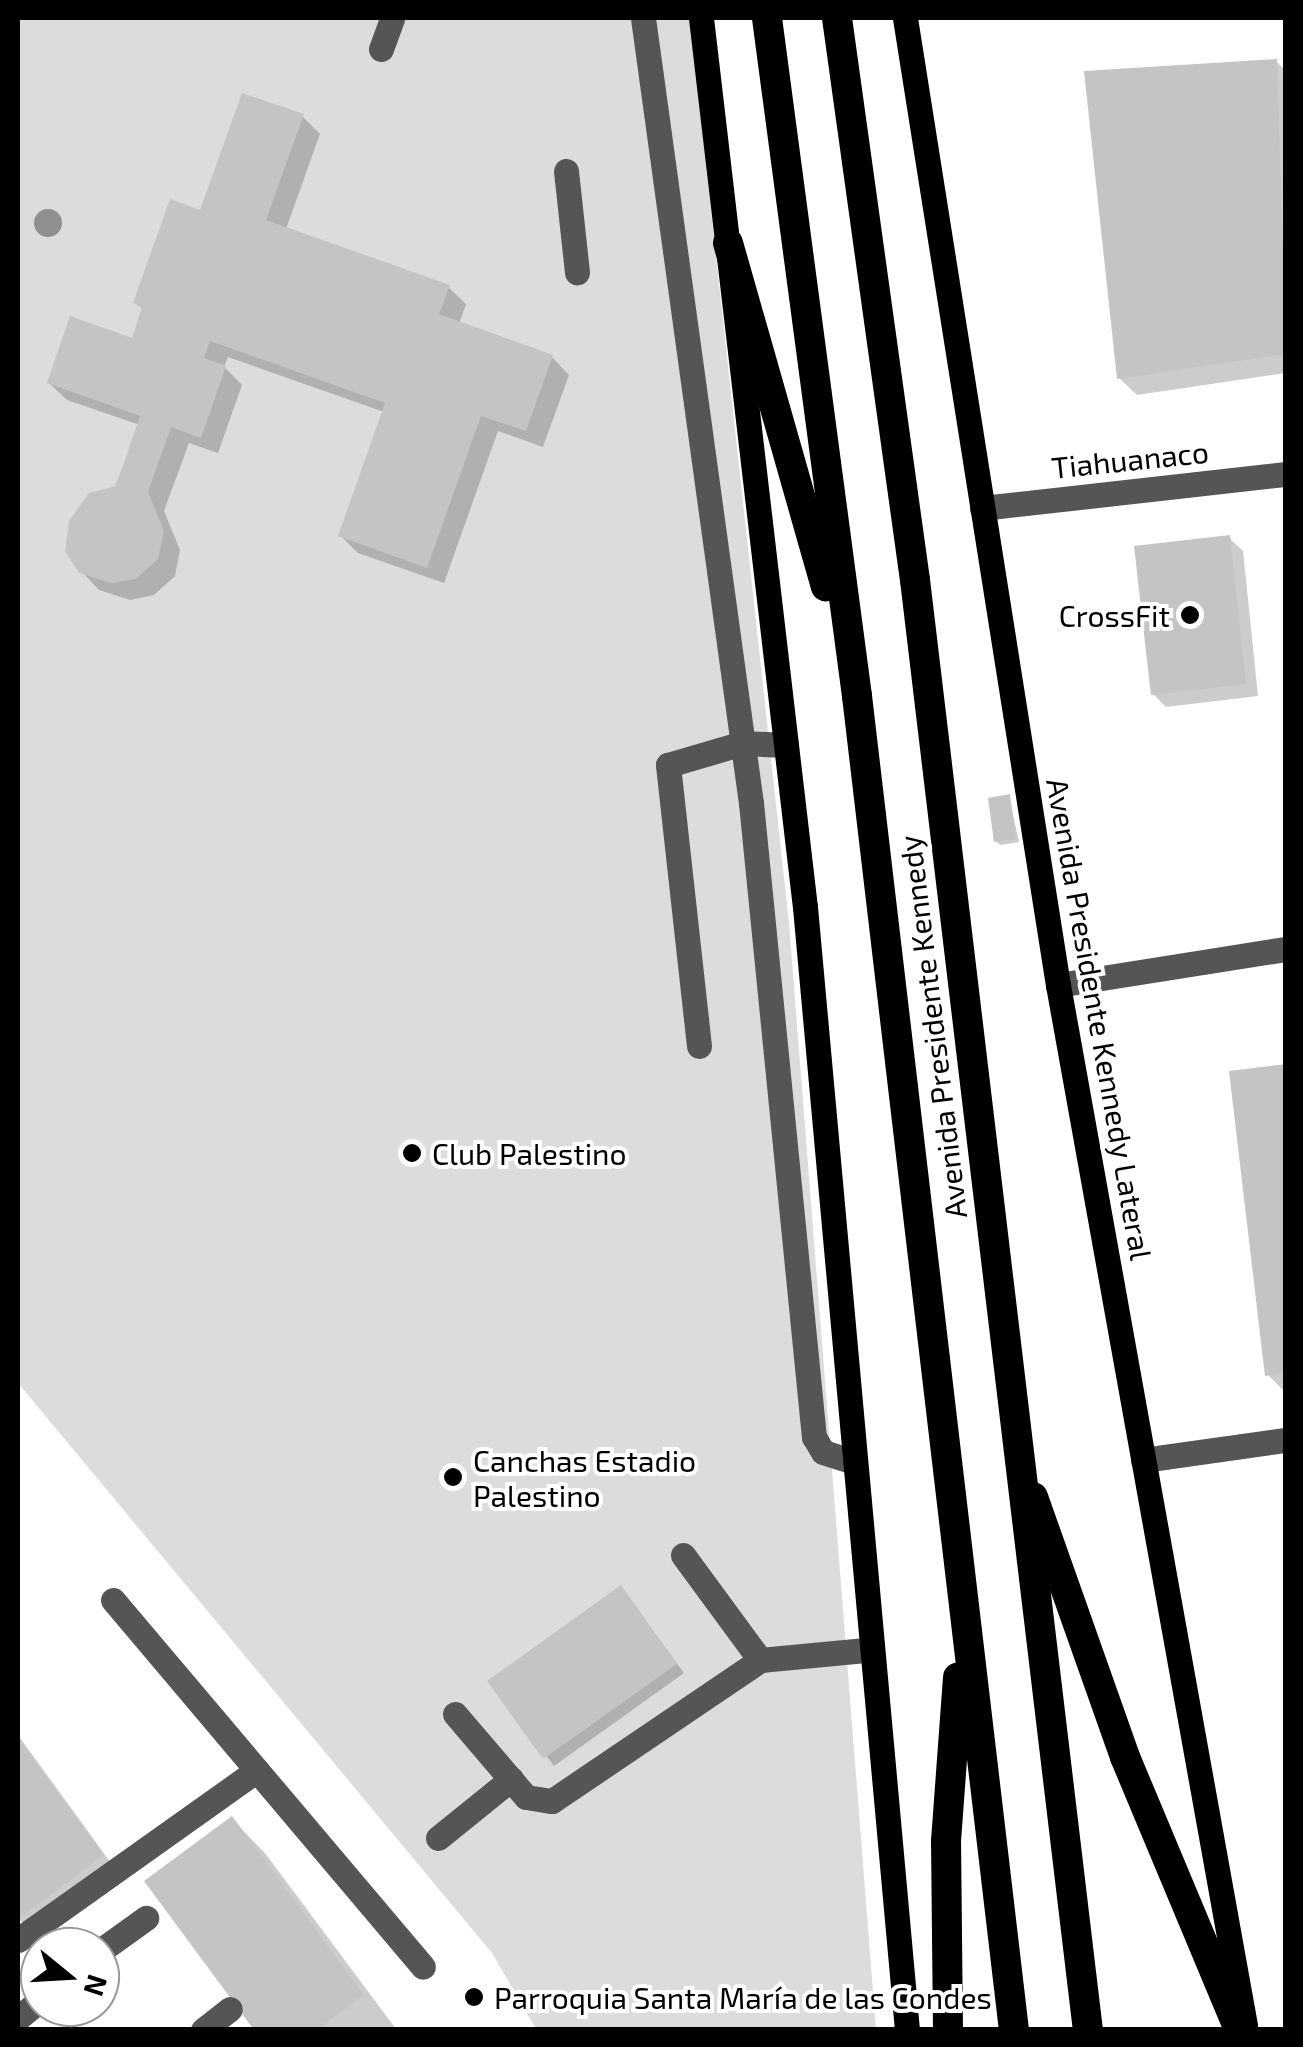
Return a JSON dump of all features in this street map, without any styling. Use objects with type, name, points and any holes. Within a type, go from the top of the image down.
[{"type":"highway","name":"Avenida Presidente Kennedy","points":[[767,18],[857,696],[1014,2030]]},
{"type":"highway","name":"Avenida Presidente Kennedy","points":[[838,18],[906,511],[1088,2030]]},
{"type":"highway","points":[[728,243],[857,696]]},
{"type":"highway","points":[[1018,1467],[1118,1741],[1243,2030]]},
{"type":"highway","points":[[948,2030],[946,1841],[964,1619]]},
{"type":"main road","points":[[701,18],[786,746],[854,1462],[866,1650],[907,2030]]},
{"type":"main road","name":"Avenida Presidente Kennedy Lateral","points":[[905,18],[1058,985],[1243,2030]]},
{"type":"street","points":[[381,49],[392,18]]},
{"type":"street","points":[[643,18],[744,743],[814,1437],[822,1452],[854,1462]]},
{"type":"street","points":[[566,171],[577,272]]},
{"type":"street","name":"Tiahuanaco","points":[[982,508],[1286,474]]},
{"type":"street","points":[[698,1046],[668,765],[744,743],[786,746]]},
{"type":"street","points":[[1058,985],[1286,949]]},
{"type":"street","points":[[1144,1460],[1286,1440]]},
{"type":"street","points":[[683,1555],[760,1660]]},
{"type":"street","points":[[113,1600],[422,1966]]},
{"type":"street","points":[[455,1714],[537,1803],[552,1801],[760,1660],[866,1650]]},
{"type":"street","points":[[18,1940],[258,1770]]},
{"type":"street","points":[[438,1838],[511,1779]]},
{"type":"street","points":[[120,1937],[146,1918]]},
{"type":"street","points":[[202,2030],[230,2009]]},
{"type":"shaded area","name":"Club Palestino","points":[[18,18],[690,18],[789,923],[876,2029],[536,2029],[492,1953],[18,1383]]},
{"type":"building","points":[[1277,59],[1286,354],[1117,379],[1084,71]]},
{"type":"building","points":[[242,93],[304,114],[266,220],[450,285],[439,314],[553,355],[526,431],[481,416],[427,568],[338,536],[385,403],[210,341],[204,358],[226,366],[201,438],[171,427],[148,492],[164,531],[158,559],[136,579],[111,583],[79,573],[65,551],[69,521],[89,493],[116,486],[140,416],[47,383],[70,316],[132,338],[142,307],[133,303],[170,199],[200,210]]},
{"type":"building","name":"CrossFit","points":[[1230,535],[1246,684],[1151,695],[1134,546]]},
{"type":"building","points":[[1010,794],[1016,839],[994,842],[988,798]]},
{"type":"building","points":[[1286,1064],[1286,1373],[1265,1376],[1229,1071]]},
{"type":"building","points":[[621,1585],[677,1664],[543,1759],[487,1681]]},
{"type":"building","points":[[18,1738],[104,1855],[18,1919]]},
{"type":"building","points":[[232,1816],[364,1995],[317,2030],[254,2030],[144,1881]]},
{"type":"place","name":"CrossFit","points":[[1190,615]]},
{"type":"place","name":"Club Palestino","points":[[412,1153]]},
{"type":"place","name":"Canchas Estadio Palestino","points":[[453,1477]]},
{"type":"place","name":"Parroquia Santa María de las Condes","points":[[474,1997]]}]
